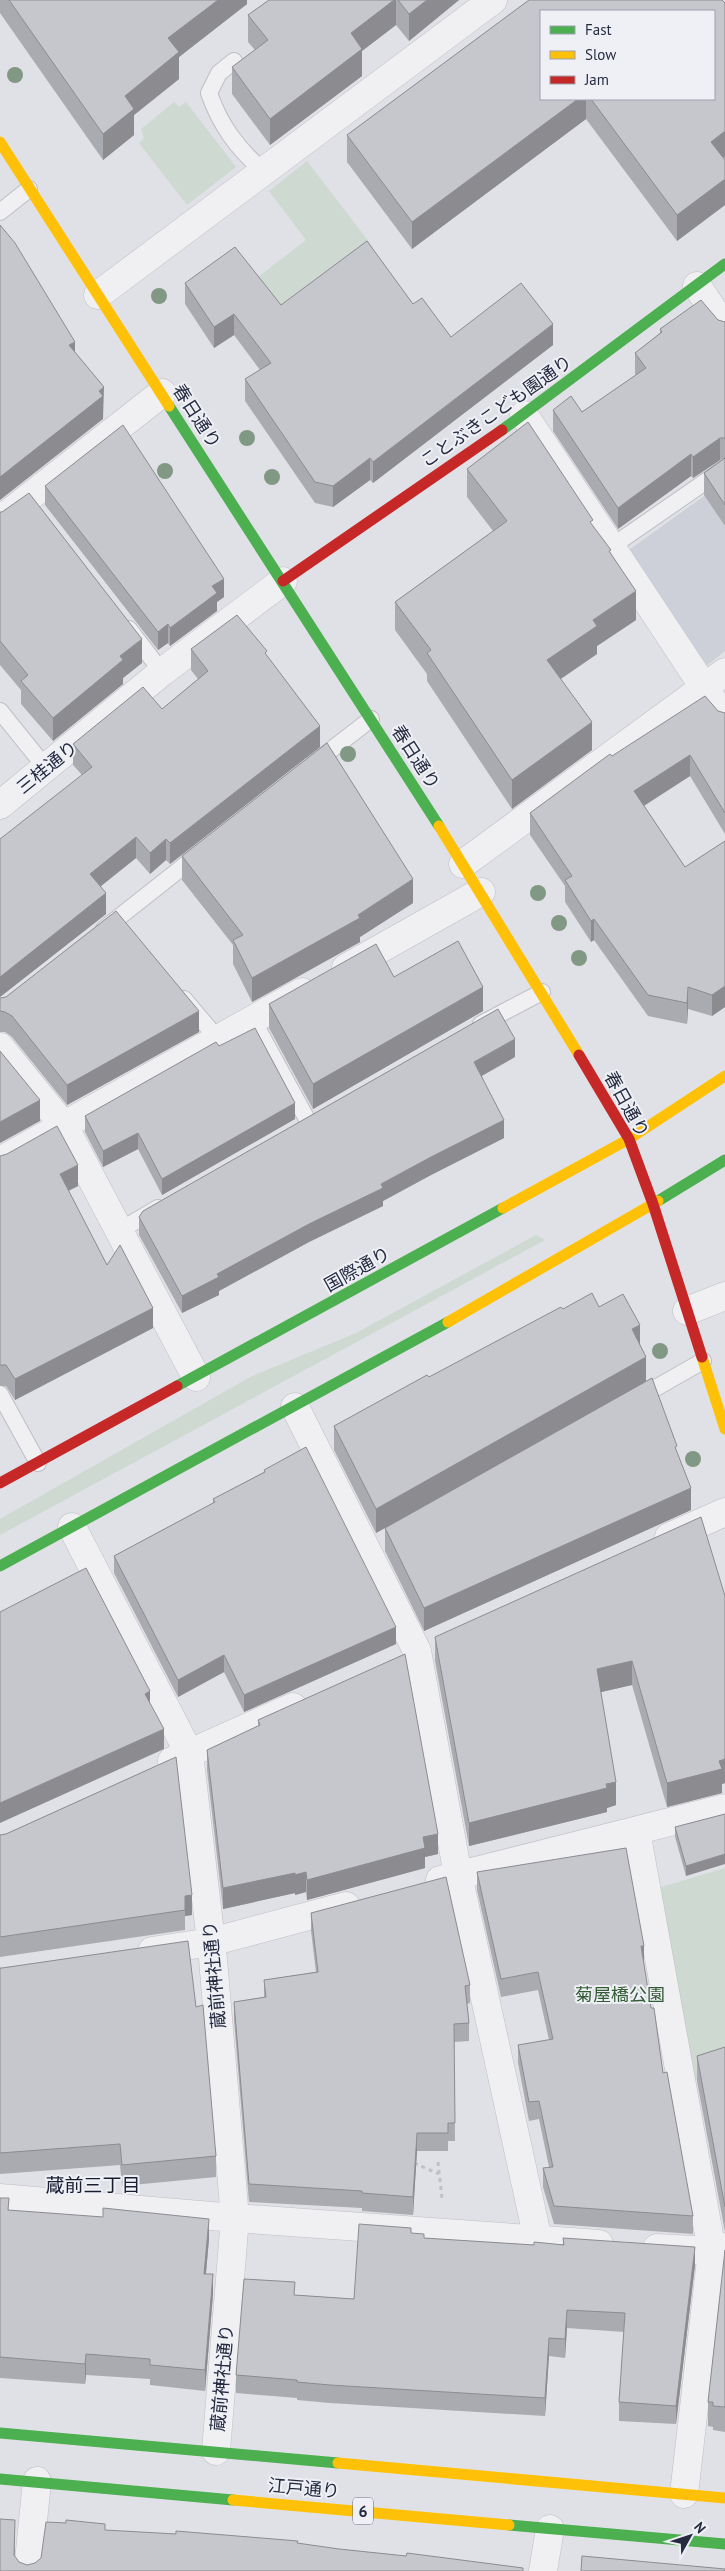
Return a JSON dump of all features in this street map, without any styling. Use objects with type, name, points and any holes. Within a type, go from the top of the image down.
[{"type":"main road","name":"春日通り","points":[[0,142],[481,892],[629,1138],[653,1204],[725,1429]]},
{"type":"main road","name":"ことぶきこども園通り","points":[[283,581],[524,415],[725,264]]},
{"type":"main road","name":"国際通り","points":[[0,1483],[629,1138],[725,1076]]},
{"type":"main road","points":[[0,1566],[295,1407],[653,1204],[725,1160]]},
{"type":"main road","name":"江戸通り","points":[[0,2433],[725,2498]]},
{"type":"main road","name":"江戸通り","points":[[0,2479],[725,2544]]},
{"type":"street","points":[[98,295],[493,0]]},
{"type":"street","points":[[697,286],[725,328]]},
{"type":"street","points":[[0,520],[34,506],[162,393]]},
{"type":"street","points":[[524,415],[611,547],[715,680],[725,719]]},
{"type":"street","name":"三桂通り","points":[[0,805],[162,672],[283,581]]},
{"type":"street","points":[[463,864],[715,680]]},
{"type":"street","points":[[0,1161],[481,892]]},
{"type":"street","points":[[0,1047],[64,1126],[196,1377]]},
{"type":"street","points":[[687,1310],[725,1296]]},
{"type":"street","points":[[295,1407],[375,1545],[417,1651],[458,1876],[538,2240]]},
{"type":"street","points":[[650,1546],[725,1512]]},
{"type":"street","name":"蔵前神社通り","points":[[72,1527],[189,1753],[211,1942],[235,2218],[216,2451]]},
{"type":"street","points":[[390,1663],[444,1639]]},
{"type":"street","points":[[153,1770],[312,1698]]},
{"type":"street","points":[[420,1886],[725,1808]]},
{"type":"street","points":[[636,1831],[719,2249],[684,2494]]},
{"type":"street","points":[[125,1955],[211,1942],[373,1898]]},
{"type":"street","points":[[0,2198],[235,2218],[538,2240],[719,2249]]},
{"type":"street","points":[[28,2571],[37,2481]]},
{"type":"street","points":[[542,2571],[550,2528]]},
{"type":"lane","points":[[234,62],[219,73],[209,93],[218,119],[250,160],[263,171]]},
{"type":"lane","points":[[0,212],[29,189]]},
{"type":"lane","points":[[611,547],[725,468]]},
{"type":"lane","points":[[119,617],[162,672]]},
{"type":"lane","points":[[0,711],[46,768]]},
{"type":"lane","points":[[301,774],[371,719]]},
{"type":"lane","points":[[94,936],[210,846]]},
{"type":"lane","points":[[118,918],[130,933]]},
{"type":"lane","points":[[174,986],[217,1038]]},
{"type":"lane","points":[[464,1034],[542,992]]},
{"type":"lane","points":[[252,1020],[308,1123]]},
{"type":"lane","points":[[291,1132],[326,1113]]},
{"type":"lane","points":[[118,1231],[170,1201]]},
{"type":"lane","points":[[627,1404],[703,1361]]},
{"type":"lane","points":[[0,1394],[38,1463]]},
{"type":"path","points":[[412,2162],[439,2174]]},
{"type":"shaded area","points":[[174,102],[179,107],[186,102],[236,167],[187,205],[139,143],[144,138],[141,129]]},
{"type":"shaded area","points":[[307,161],[373,247],[278,320],[250,283],[306,240],[269,191]]},
{"type":"shaded area","points":[[725,481],[725,651],[705,667],[629,550]]},
{"type":"shaded area","points":[[536,1235],[545,1240],[0,1535],[0,1519],[252,1376],[356,1333]]},
{"type":"shaded area","points":[[725,1868],[725,2072],[694,2081],[658,1888]]},
{"type":"building","points":[[9,0],[218,0],[168,38],[179,52],[125,96],[134,109],[103,134]]},
{"type":"building","points":[[269,0],[394,0],[351,33],[362,49],[270,119],[232,67],[268,40],[248,15]]},
{"type":"building","points":[[398,0],[427,0],[409,14]]},
{"type":"building","points":[[529,0],[722,0],[725,3],[725,131],[711,142],[725,160],[725,179],[677,215],[592,100],[715,100],[715,10],[540,10],[540,100],[577,100],[412,222],[347,135]]},
{"type":"building","points":[[0,225],[15,243],[75,342],[69,345],[104,387],[99,391],[103,396],[0,477]]},
{"type":"building","points":[[367,241],[413,304],[422,298],[451,337],[521,283],[553,324],[373,462],[370,458],[333,486],[315,482],[245,379],[271,363],[234,314],[214,327],[185,283],[235,247],[281,305]]},
{"type":"building","points":[[701,300],[718,320],[725,322],[725,438],[720,438],[693,457],[691,454],[618,508],[553,410],[571,396],[582,412],[646,368],[635,353],[662,332],[660,329]]},
{"type":"building","points":[[528,422],[593,520],[590,522],[611,550],[609,551],[636,591],[593,620],[597,626],[547,660],[592,722],[512,780],[427,653],[431,650],[395,602],[507,521],[467,469]]},
{"type":"building","points":[[123,425],[224,579],[212,586],[217,593],[170,628],[168,624],[158,632],[45,486]]},
{"type":"building","points":[[725,458],[725,505],[704,473]]},
{"type":"building","points":[[29,493],[142,639],[120,656],[123,660],[53,718],[21,681],[28,675],[0,641],[0,512]]},
{"type":"building","points":[[237,615],[267,651],[265,653],[320,726],[170,843],[166,839],[150,853],[136,837],[90,874],[106,893],[0,977],[0,839],[92,767],[73,744],[143,687],[162,709],[208,671],[191,649]]},
{"type":"building","points":[[705,696],[718,711],[725,713],[725,813],[690,755],[634,791],[685,867],[725,841],[725,986],[712,995],[688,987],[687,1003],[648,995],[594,919],[591,921],[565,880],[572,876],[530,813],[610,754],[612,756]]},
{"type":"building","points":[[327,743],[413,879],[358,915],[360,918],[252,978],[233,940],[243,935],[182,856]]},
{"type":"building","points":[[116,911],[199,1011],[67,1085],[12,1016],[0,1011],[0,998],[6,997]]},
{"type":"building","points":[[458,941],[483,987],[313,1084],[269,1004],[376,944],[394,977]]},
{"type":"building","points":[[498,1009],[515,1039],[474,1062],[504,1120],[381,1184],[383,1188],[309,1224],[217,1274],[219,1277],[182,1296],[139,1217],[143,1211]]},
{"type":"building","points":[[255,1028],[295,1103],[162,1179],[138,1133],[103,1151],[85,1116],[216,1042],[219,1046]]},
{"type":"building","points":[[0,1051],[40,1100],[0,1122]]},
{"type":"building","points":[[57,1126],[78,1165],[60,1174],[107,1265],[120,1245],[153,1308],[15,1379],[6,1365],[0,1365],[0,1156]]},
{"type":"building","points":[[592,1293],[599,1307],[623,1294],[640,1325],[632,1329],[646,1357],[376,1509],[334,1426],[427,1375],[429,1377],[561,1307],[563,1309]]},
{"type":"building","points":[[652,1378],[691,1488],[424,1608],[385,1528]]},
{"type":"building","points":[[306,1447],[396,1627],[244,1695],[224,1655],[178,1680],[114,1556],[215,1502],[213,1499],[265,1472],[264,1470]]},
{"type":"building","points":[[701,1517],[725,1596],[725,1759],[719,1761],[722,1769],[667,1783],[632,1661],[597,1669],[616,1782],[606,1784],[607,1788],[469,1823],[435,1637]]},
{"type":"building","points":[[86,1568],[150,1691],[145,1694],[164,1729],[0,1803],[0,1612]]},
{"type":"building","points":[[405,1654],[438,1834],[423,1837],[425,1848],[307,1880],[306,1872],[295,1875],[295,1873],[223,1888],[207,1750],[260,1725],[258,1720]]},
{"type":"building","points":[[176,1757],[192,1895],[185,1896],[185,1910],[0,1937],[0,1835],[6,1834]]},
{"type":"building","points":[[725,1814],[725,1854],[686,1866],[675,1827]]},
{"type":"building","points":[[626,1848],[644,1946],[641,1946],[651,2008],[654,2008],[663,2073],[667,2072],[693,2216],[554,2206],[543,2168],[553,2167],[539,2101],[529,2102],[518,2045],[553,2039],[538,1972],[501,1979],[477,1872]]},
{"type":"building","points":[[446,1877],[470,1985],[465,1986],[469,2023],[454,2024],[455,2123],[448,2123],[448,2133],[417,2133],[413,2197],[362,2193],[362,2191],[249,2184],[234,2002],[266,1997],[264,1980],[318,1972],[311,1913]]},
{"type":"building","points":[[188,1941],[196,2007],[203,2005],[216,2156],[122,2165],[120,2144],[0,2153],[0,1968]]},
{"type":"building","points":[[725,2047],[725,2207],[697,2056]]},
{"type":"building","points":[[0,2198],[9,2198],[8,2210],[103,2217],[103,2208],[209,2219],[204,2274],[213,2274],[205,2370],[150,2365],[150,2359],[86,2354],[85,2364],[0,2357]]},
{"type":"building","points":[[359,2224],[411,2228],[411,2233],[424,2234],[424,2238],[564,2245],[563,2238],[695,2247],[676,2406],[619,2402],[625,2313],[567,2310],[565,2339],[549,2338],[545,2398],[330,2385],[236,2375],[244,2279],[295,2282],[294,2295],[354,2299]]},
{"type":"building","points":[[725,2250],[725,2407],[713,2406],[713,2402],[708,2402]]},
{"type":"building","points":[[0,2519],[15,2520],[14,2555],[19,2562],[27,2565],[35,2563],[41,2558],[46,2522],[66,2523],[66,2520],[105,2524],[105,2530],[176,2534],[176,2531],[298,2541],[297,2543],[339,2549],[406,2556],[407,2553],[523,2568],[523,2571],[0,2571]]},
{"type":"building","points":[[582,2556],[725,2569],[725,2571],[581,2571]]},
{"type":"traffic: fast","points":[[502,430],[725,264]]},
{"type":"traffic: fast","points":[[169,406],[439,826]]},
{"type":"traffic: fast","points":[[658,1201],[725,1160]]},
{"type":"traffic: fast","points":[[177,1386],[503,1208]]},
{"type":"traffic: fast","points":[[0,1566],[448,1322]]},
{"type":"traffic: fast","points":[[0,2433],[338,2463]]},
{"type":"traffic: fast","points":[[0,2479],[233,2500]]},
{"type":"traffic: fast","points":[[509,2525],[725,2544]]},
{"type":"traffic: slow","points":[[0,142],[169,406]]},
{"type":"traffic: slow","points":[[439,826],[579,1055]]},
{"type":"traffic: slow","points":[[503,1208],[629,1139],[725,1076]]},
{"type":"traffic: slow","points":[[448,1322],[658,1201]]},
{"type":"traffic: slow","points":[[702,1357],[725,1429]]},
{"type":"traffic: slow","points":[[338,2463],[725,2498]]},
{"type":"traffic: slow","points":[[233,2500],[509,2525]]},
{"type":"traffic: jam","points":[[283,581],[502,430]]},
{"type":"traffic: jam","points":[[579,1055],[629,1139],[653,1204],[702,1357]]},
{"type":"traffic: jam","points":[[0,1483],[177,1386]]},
{"type":"district","name":"蔵前三丁目","points":[[93,2185]]},
{"type":"park label","name":"菊屋橋公園","points":[[620,1994]]}]
